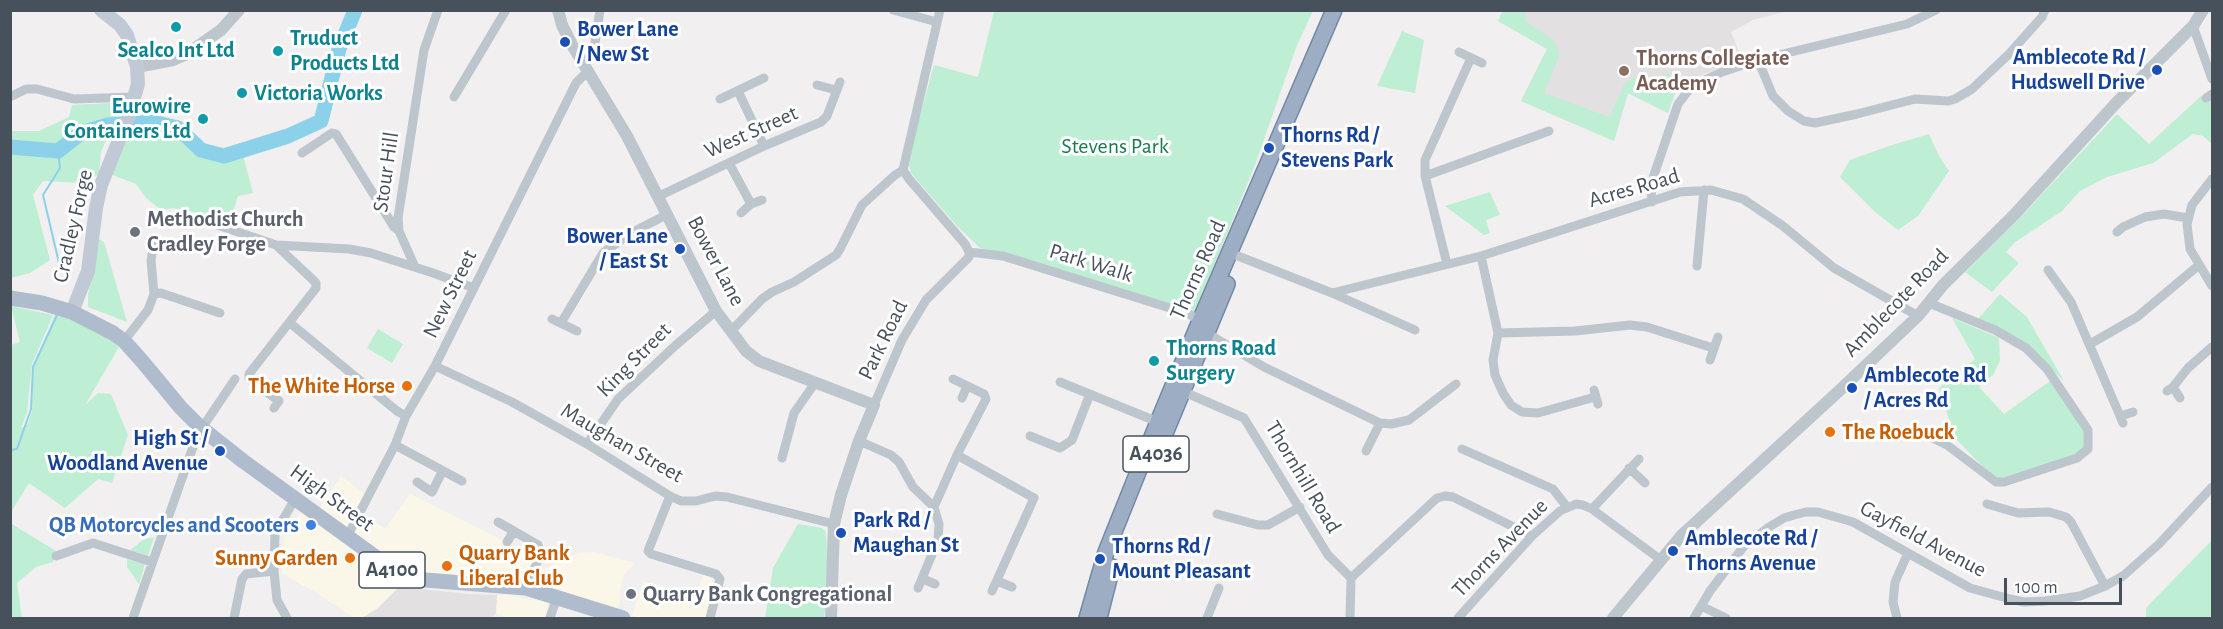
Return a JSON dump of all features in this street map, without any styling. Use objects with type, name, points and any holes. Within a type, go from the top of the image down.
[{"type":"highway","name":"Thorns Road","points":[[1099,618],[1118,547],[1182,391],[1204,327],[1335,10]]},
{"type":"highway","name":"Thorns Road","points":[[1087,618],[1106,552],[1158,422],[1238,256],[1344,10]]},
{"type":"main road","points":[[103,11],[128,35],[137,67]]},
{"type":"main road","name":"Cradley Forge","points":[[70,311],[88,272],[101,185],[129,115],[138,84],[137,67]]},
{"type":"main road","name":"A4100","points":[[10,298],[42,303],[70,311]]},
{"type":"main road","name":"High Street","points":[[70,311],[97,323],[123,341],[201,428],[394,572],[408,578],[526,588],[622,618]]},
{"type":"street","points":[[137,67],[173,60],[187,54],[221,30],[239,10]]},
{"type":"street","name":"Stour Hill","points":[[415,267],[399,231],[398,218],[424,50],[438,10]]},
{"type":"street","points":[[454,97],[506,10]]},
{"type":"street","name":"Bower Lane","points":[[558,10],[562,25],[572,45],[627,136],[716,311],[746,351],[759,361],[874,405]]},
{"type":"street","name":"New Street","points":[[346,537],[395,445],[406,416],[435,366],[576,83],[587,67],[592,56],[600,10]]},
{"type":"street","points":[[893,10],[937,22]]},
{"type":"street","points":[[731,331],[772,292],[794,282],[836,255],[862,205],[903,170],[940,10]]},
{"type":"street","points":[[1652,202],[1651,188],[1654,176],[1678,104],[1692,86],[1722,72],[1758,60],[1907,24],[1935,10]]},
{"type":"street","points":[[1758,60],[1773,96],[1788,111],[1804,121],[1815,123],[1915,99],[1955,99],[1972,89],[2009,54],[2042,17],[2045,10]]},
{"type":"street","name":"Amblecote Road","points":[[1613,618],[1681,536],[1918,316],[1943,285],[2014,215],[2117,102],[2193,26],[2203,10]]},
{"type":"street","points":[[2193,26],[2212,79]]},
{"type":"street","points":[[1459,52],[1482,63]]},
{"type":"street","points":[[1447,264],[1425,176],[1425,160],[1472,58]]},
{"type":"street","points":[[720,99],[764,78]]},
{"type":"street","name":"West Street","points":[[657,197],[764,146],[821,122],[827,116],[838,86],[817,85]]},
{"type":"street","points":[[10,97],[26,89],[37,89],[74,99],[134,97]]},
{"type":"street","points":[[738,91],[764,146]]},
{"type":"street","points":[[1425,176],[1549,131]]},
{"type":"street","points":[[302,153],[333,133],[336,134],[394,227],[399,231]]},
{"type":"street","points":[[729,163],[751,204]]},
{"type":"street","points":[[903,170],[965,244],[969,252]]},
{"type":"street","points":[[2212,179],[2192,205],[2188,218],[2190,249],[2212,286]]},
{"type":"street","points":[[1697,266],[1704,190]]},
{"type":"street","name":"Acres Road","points":[[1332,293],[1481,256],[1680,192],[1711,190],[1743,199],[1783,226],[1834,268],[1918,316]]},
{"type":"street","points":[[741,213],[751,204],[762,200]]},
{"type":"street","points":[[561,323],[603,254],[628,234],[668,214]]},
{"type":"street","points":[[2115,219],[2120,229],[2145,217],[2164,214],[2188,218]]},
{"type":"street","points":[[203,220],[276,245],[349,249],[371,253],[474,288]]},
{"type":"street","points":[[123,341],[148,310],[154,294],[151,260],[154,244]]},
{"type":"street","points":[[274,408],[279,401],[249,379],[249,374],[316,288],[316,284],[276,245]]},
{"type":"street","name":"Park Walk","points":[[969,252],[1003,256],[1189,314],[1204,327],[1264,367],[1380,423]]},
{"type":"street","name":"Park Road","points":[[831,618],[834,524],[841,495],[860,441],[902,340],[926,300],[969,257],[969,252]]},
{"type":"street","points":[[1238,256],[1332,293],[1415,330]]},
{"type":"street","points":[[1481,256],[1498,333],[1493,360],[1494,375],[1503,393],[1517,410],[1538,413],[1596,397]]},
{"type":"street","points":[[2090,344],[2137,317],[2199,265]]},
{"type":"street","points":[[2048,270],[2071,302],[2122,420],[2133,412]]},
{"type":"street","points":[[2047,287],[2056,281]]},
{"type":"street","points":[[154,294],[161,293],[220,313]]},
{"type":"street","points":[[1919,431],[1947,445],[1982,474],[1996,482],[2004,482],[2077,458],[2088,449],[2088,430],[2047,369],[2026,348],[1995,330],[1929,303]]},
{"type":"street","name":"King Street","points":[[587,444],[618,399],[716,311]]},
{"type":"street","points":[[552,319],[577,331]]},
{"type":"street","points":[[290,323],[406,416]]},
{"type":"street","points":[[1498,333],[1647,327],[1713,348]]},
{"type":"street","points":[[1710,360],[1718,337]]},
{"type":"street","points":[[2180,398],[2170,389],[2188,368],[2212,347]]},
{"type":"street","name":"Maughan Street","points":[[435,366],[512,402],[681,501],[727,496],[834,524]]},
{"type":"street","points":[[934,507],[986,399],[984,394],[953,379]]},
{"type":"street","points":[[133,618],[201,428],[235,380]]},
{"type":"street","points":[[1060,382],[1158,422]]},
{"type":"street","points":[[782,458],[794,413],[815,383]]},
{"type":"street","points":[[962,398],[967,386]]},
{"type":"street","points":[[1366,451],[1380,423],[1391,424],[1409,420],[1449,386]]},
{"type":"street","name":"Thornhill Road","points":[[1182,391],[1244,418],[1328,555],[1352,578]]},
{"type":"street","points":[[1030,436],[1060,448],[1072,440],[1090,394]]},
{"type":"street","points":[[860,441],[891,455],[899,462],[913,487],[934,507],[939,524],[938,540],[918,588]]},
{"type":"street","points":[[395,445],[462,481]]},
{"type":"street","points":[[1462,449],[1553,489],[1567,507]]},
{"type":"street","points":[[957,456],[1036,494],[992,591]]},
{"type":"street","points":[[1639,459],[1592,509],[1660,560]]},
{"type":"street","points":[[1629,468],[1645,483]]},
{"type":"street","points":[[417,482],[432,492],[442,472]]},
{"type":"street","name":"Gayfield Avenue","points":[[1694,618],[1744,546],[1784,518],[1800,513],[1818,512],[1853,522],[1970,588],[2024,602],[2061,600],[2105,586],[2123,576],[2191,511],[2212,487]]},
{"type":"street","points":[[670,496],[648,551],[651,554],[716,574],[720,579],[710,618]]},
{"type":"street","points":[[1350,618],[1352,578],[1437,498],[1453,497],[1532,536]]},
{"type":"street","points":[[287,618],[277,600],[274,571],[275,533],[295,499]]},
{"type":"street","points":[[2000,509],[2004,499]]},
{"type":"street","points":[[1987,504],[2018,513],[2049,512],[2066,517],[2071,522],[2105,586]]},
{"type":"street","name":"Thorns Avenue","points":[[1458,618],[1532,536],[1560,511],[1567,507],[1583,505],[1592,509]]},
{"type":"street","points":[[1217,514],[1258,525],[1268,525],[1300,507]]},
{"type":"street","points":[[498,522],[538,545],[540,552],[526,588]]},
{"type":"street","points":[[507,542],[514,531]]},
{"type":"street","points":[[56,556],[93,543],[152,562]]},
{"type":"street","points":[[1898,618],[1893,602],[1896,582],[1908,553]]},
{"type":"street","points":[[234,618],[242,579],[246,574],[274,571]]},
{"type":"street","points":[[923,579],[935,584]]},
{"type":"street","points":[[997,581],[1012,586]]},
{"type":"street","points":[[1207,618],[1219,588]]},
{"type":"street","points":[[550,618],[557,597]]},
{"type":"street","points":[[1701,606],[1726,618]]},
{"type":"shaded area","name":"Thorns Collegiate Academy","points":[[1503,10],[1788,11],[1753,20],[1731,32],[1742,59],[1682,83],[1675,93],[1668,113],[1628,93],[1614,141],[1521,101],[1547,49],[1498,21]]},
{"type":"shaded area","points":[[341,476],[364,493],[346,530],[318,510]]},
{"type":"shaded area","points":[[410,494],[536,557],[524,584],[422,573],[406,569],[351,534],[363,514],[385,529]]},
{"type":"shaded area","points":[[302,512],[357,554],[402,583],[378,608],[362,618],[354,618],[315,592],[282,574],[284,535]]},
{"type":"shaded area","points":[[595,552],[635,563],[624,574],[617,611],[533,585],[538,571],[579,553]]},
{"type":"shaded area","points":[[703,575],[710,577],[714,585],[707,618],[632,616],[643,581],[696,596]]},
{"type":"shaded area","points":[[399,587],[497,595],[496,613],[491,618],[362,618],[378,608]]},
{"type":"shaded area","points":[[497,595],[510,595],[549,603],[544,618],[509,618],[496,613]]},
{"type":"green space","name":"Stevens Park","points":[[994,11],[1313,11],[1297,45],[1255,165],[1195,312],[980,248],[956,225],[911,173],[909,165],[913,141],[934,65],[978,77]]},
{"type":"green space","points":[[1503,11],[1525,11],[1526,22],[1553,40],[1558,49],[1559,56],[1544,93],[1609,117],[1625,83],[1633,78],[1643,79],[1650,85],[1657,85],[1660,78],[1669,73],[1675,93],[1668,113],[1628,93],[1614,141],[1521,101],[1547,49],[1498,21]]},
{"type":"green space","points":[[1402,31],[1424,40],[1415,93],[1377,86]]},
{"type":"green space","points":[[2201,96],[2205,101],[2212,98],[2212,144],[2203,136],[2193,134],[2153,163],[2107,177],[2080,191],[2062,211],[2014,243],[2006,252],[2019,263],[1992,292],[1965,272],[2017,221],[2117,114],[2149,144]]},
{"type":"green space","points":[[112,103],[120,108],[101,152],[99,174],[83,183],[43,181],[33,195],[50,260],[30,273],[11,278],[11,131],[39,131],[69,117],[72,105]]},
{"type":"green space","points":[[153,122],[178,128],[201,150],[224,156],[240,151],[253,193],[238,196],[229,225],[207,215],[173,208],[161,210],[146,198],[136,184],[110,174],[136,123]]},
{"type":"green space","points":[[1929,134],[1949,171],[1918,216],[1898,230],[1875,212],[1840,177],[1850,160]]},
{"type":"green space","points":[[1490,192],[1500,215],[1486,220],[1490,233],[1484,235],[1445,206]]},
{"type":"green space","points":[[99,239],[104,242],[127,322],[88,307],[88,294]]},
{"type":"green space","points":[[2000,294],[2027,317],[2064,381],[2022,342],[1978,319]]},
{"type":"green space","points":[[11,306],[53,315],[32,364],[27,412],[21,428],[27,425],[32,411],[33,366],[55,315],[86,322],[119,347],[85,405],[98,393],[111,394],[128,435],[112,483],[98,479],[65,508],[29,483],[11,512],[11,345],[20,342]]},
{"type":"green space","points":[[1952,318],[1999,338],[2000,361],[1993,375],[1979,387],[2004,414],[2050,381],[2086,433],[2085,448],[2076,454],[1998,479],[1987,471],[1955,438],[1939,388],[1975,359]]},
{"type":"green space","points":[[378,329],[403,344],[392,363],[367,348]]},
{"type":"green space","points":[[10,523],[56,551],[53,562],[36,567],[17,583],[22,618],[11,618]]},
{"type":"green space","points":[[798,524],[822,528],[826,532],[829,576],[824,618],[765,618],[773,568]]},
{"type":"green space","points":[[154,537],[148,556],[130,550],[143,540]]},
{"type":"green space","points":[[2212,540],[2212,618],[2146,618],[2146,608]]},
{"type":"green space","points":[[127,559],[145,564],[139,584],[127,567]]},
{"type":"waterway","points":[[10,147],[58,151],[81,133],[108,125],[153,122],[178,128],[201,150],[224,156],[288,136],[321,121],[339,49],[355,10]]},
{"type":"waterway","points":[[58,151],[60,168],[43,195],[59,263]]},
{"type":"waterway","points":[[10,450],[17,449],[31,409],[33,367],[57,315]]},
{"type":"place","name":"Sealco Int Ltd","points":[[176,27]]},
{"type":"place","name":"Bower Lane / New St","points":[[565,42]]},
{"type":"place","name":"Truduct Products Ltd","points":[[278,51]]},
{"type":"place","name":"Amblecote Rd / Hudswell Drive","points":[[2157,70]]},
{"type":"place","name":"Thorns Collegiate Academy","points":[[1624,71]]},
{"type":"place","name":"Victoria Works","points":[[242,93]]},
{"type":"place","name":"Eurowire Containers Ltd","points":[[203,119]]},
{"type":"place","name":"Thorns Rd / Stevens Park","points":[[1269,148]]},
{"type":"place","name":"Methodist Church Cradley Forge","points":[[135,232]]},
{"type":"place","name":"Bower Lane / East St","points":[[680,249]]},
{"type":"place","name":"Thorns Road Surgery","points":[[1154,361]]},
{"type":"place","name":"The White Horse","points":[[407,386]]},
{"type":"place","name":"Amblecote Rd / Acres Rd","points":[[1852,388]]},
{"type":"place","name":"The Roebuck","points":[[1830,432]]},
{"type":"place","name":"High St / Woodland Avenue","points":[[220,451]]},
{"type":"place","name":"QB Motorcycles and Scooters","points":[[311,525]]},
{"type":"place","name":"Park Rd / Maughan St","points":[[841,533]]},
{"type":"place","name":"Amblecote Rd / Thorns Avenue","points":[[1673,551]]},
{"type":"place","name":"Sunny Garden","points":[[350,558]]},
{"type":"place","name":"Thorns Rd / Mount Pleasant","points":[[1100,559]]},
{"type":"place","name":"Quarry Bank Liberal Club","points":[[447,566]]},
{"type":"place","name":"Quarry Bank Congregational","points":[[631,594]]}]
